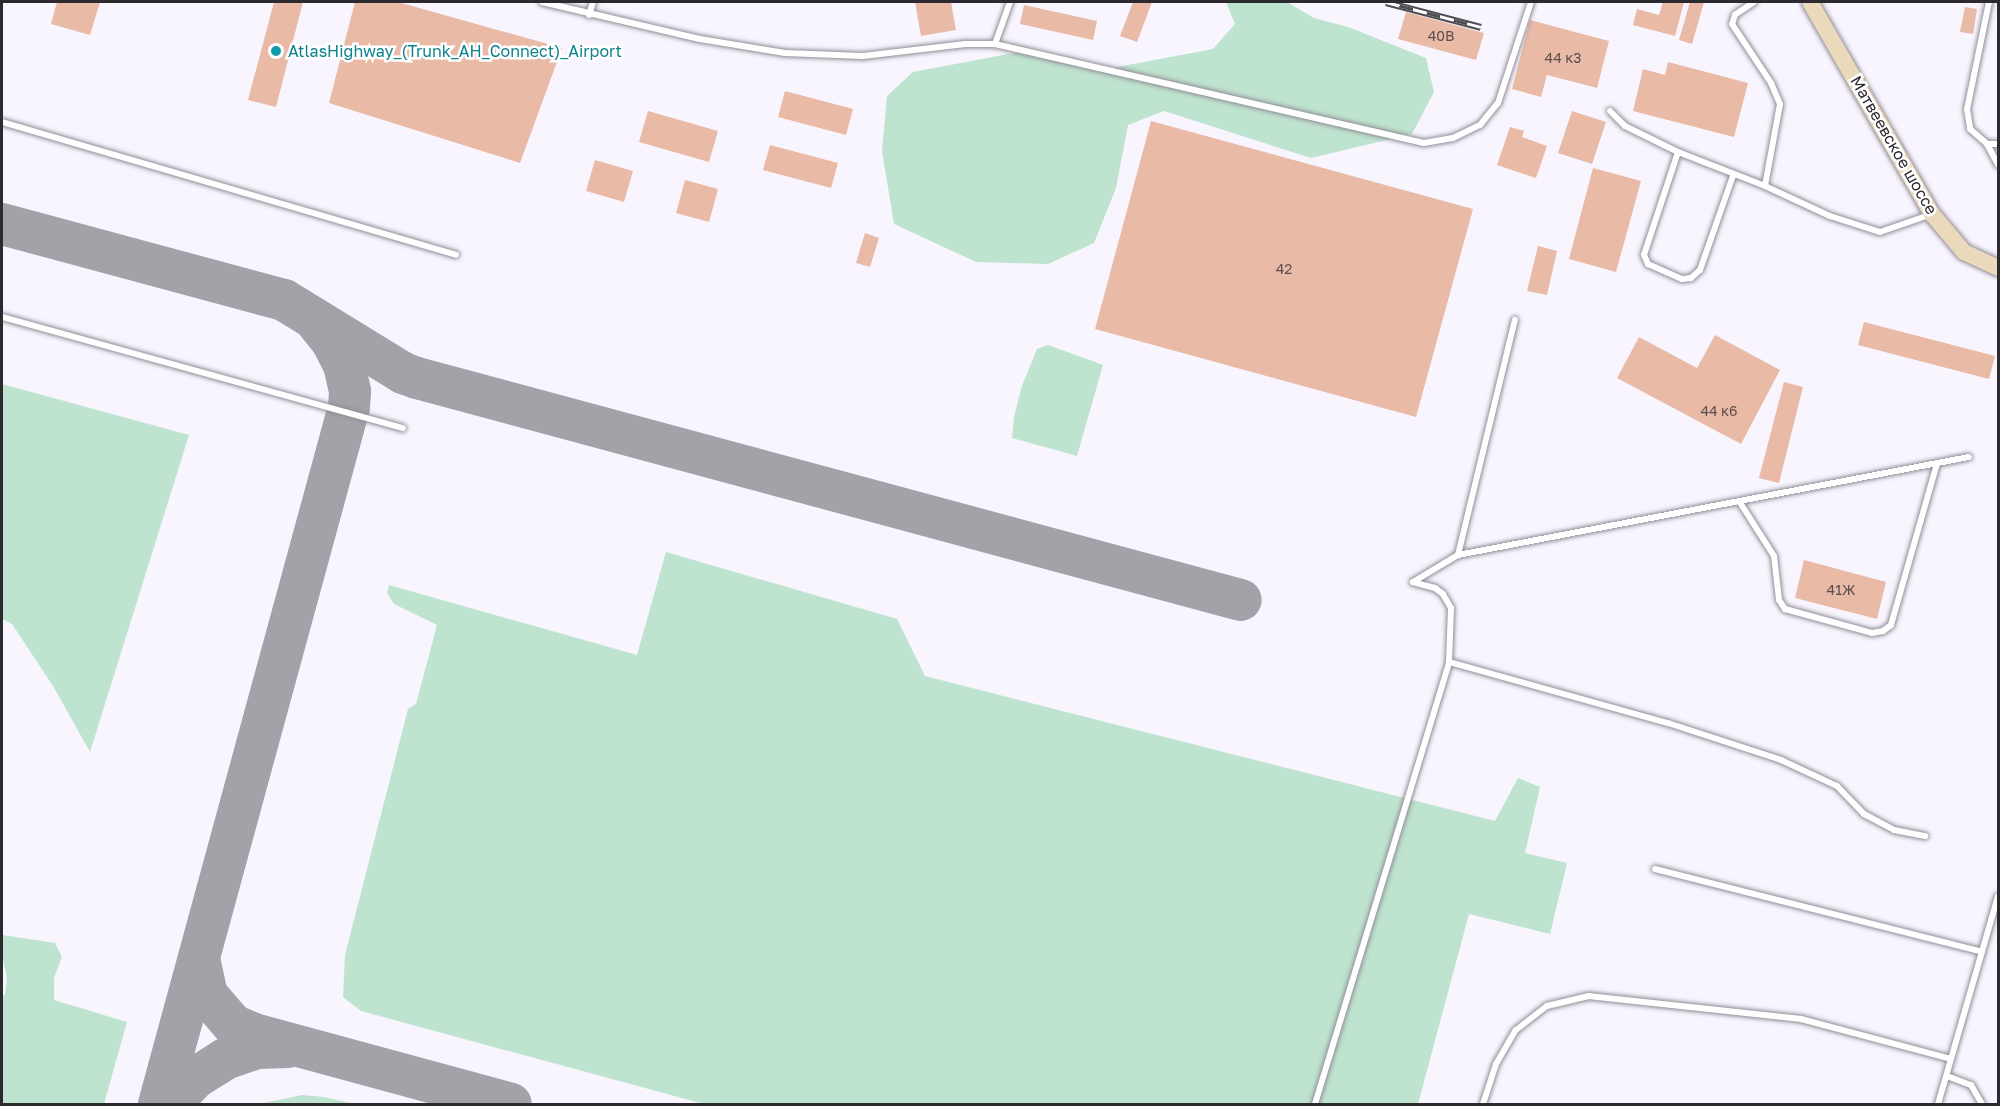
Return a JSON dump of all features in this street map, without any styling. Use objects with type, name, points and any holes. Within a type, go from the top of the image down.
[{"type":"main road","name":"Матвеевское шоссе","points":[[1810,2],[1932,214],[1964,252],[1998,268]]},
{"type":"lane","points":[[542,2],[589,15],[700,39],[785,53],[863,56],[964,44],[995,44],[1424,143],[1453,138],[1480,124],[1498,103],[1531,2]]},
{"type":"lane","points":[[589,15],[593,2]]},
{"type":"lane","points":[[995,44],[1010,2]]},
{"type":"lane","points":[[1754,2],[1735,15],[1732,24],[1771,83],[1780,104],[1765,186]]},
{"type":"lane","points":[[1989,2],[1968,109],[1970,129],[1987,144],[1998,165]]},
{"type":"lane","points":[[1610,111],[1625,126],[1678,152],[1733,176],[1765,186],[1830,216],[1880,232],[1932,214]]},
{"type":"lane","points":[[2,122],[456,255]]},
{"type":"lane","points":[[1987,144],[1998,144]]},
{"type":"lane","points":[[1678,152],[1644,255],[1648,264],[1682,279],[1691,278],[1700,270],[1733,176]]},
{"type":"lane","points":[[2,317],[403,428]]},
{"type":"lane","points":[[1458,555],[1515,320]]},
{"type":"lane","points":[[1315,1104],[1449,662],[1451,608],[1443,594],[1435,588],[1413,582],[1458,555],[1969,457]]},
{"type":"lane","points":[[1739,501],[1774,556],[1779,600],[1785,609],[1872,633],[1883,631],[1891,625],[1937,464]]},
{"type":"lane","points":[[1449,662],[1668,723],[1781,760],[1837,786],[1864,814],[1894,830],[1926,836]]},
{"type":"lane","points":[[1655,869],[1982,952]]},
{"type":"lane","points":[[1938,1104],[1998,896]]},
{"type":"lane","points":[[1483,1104],[1496,1064],[1516,1030],[1547,1006],[1589,996],[1801,1019],[1951,1059]]},
{"type":"lane","points":[[1947,1076],[1971,1085],[1979,1095],[1982,1104]]},
{"type":"green space","points":[[1226,2],[1287,2],[1314,18],[1348,27],[1426,58],[1434,92],[1412,134],[1311,158],[1164,111],[1128,125],[1116,188],[1094,243],[1048,264],[976,262],[894,224],[882,151],[887,96],[913,72],[1019,52],[1112,68],[1213,49],[1235,24]]},
{"type":"green space","points":[[1048,345],[1103,365],[1077,456],[1012,438],[1014,417],[1022,386],[1037,349]]},
{"type":"green space","points":[[2,384],[189,435],[90,752],[53,686],[12,624],[2,619]]},
{"type":"green space","points":[[666,552],[897,619],[925,676],[1495,821],[1518,778],[1540,787],[1525,853],[1567,863],[1550,934],[1469,914],[1418,1104],[704,1104],[361,1011],[343,997],[345,955],[408,709],[416,704],[437,625],[394,604],[387,593],[389,585],[637,655]]},
{"type":"green space","points":[[2,935],[55,943],[62,957],[54,978],[54,1000],[127,1022],[104,1104],[2,1104],[2,996],[5,995],[7,978],[2,955]]},
{"type":"green space","points":[[302,1095],[324,1097],[355,1104],[259,1104]]},
{"type":"building","points":[[57,2],[100,2],[90,35],[51,24]]},
{"type":"building","name":"AtlasHighway_(Trunk_AH_Connect)_Airport","points":[[274,2],[303,2],[276,107],[248,100]]},
{"type":"building","points":[[355,2],[398,2],[562,48],[520,163],[329,103]]},
{"type":"building","points":[[915,2],[951,2],[956,30],[921,36]]},
{"type":"building","points":[[1133,2],[1152,2],[1137,42],[1120,36]]},
{"type":"building","points":[[1663,2],[1684,2],[1675,36],[1633,25],[1637,9],[1659,15]]},
{"type":"building","points":[[1690,2],[1704,2],[1692,44],[1679,40]]},
{"type":"building","points":[[1024,5],[1097,21],[1093,40],[1020,24]]},
{"type":"building","points":[[1965,7],[1977,9],[1973,34],[1960,32]]},
{"type":"building","points":[[1406,12],[1484,33],[1476,60],[1398,39]]},
{"type":"building","points":[[1530,20],[1609,41],[1597,88],[1547,75],[1541,97],[1512,89]]},
{"type":"building","points":[[1668,62],[1748,83],[1734,137],[1633,111],[1643,69],[1665,75]]},
{"type":"building","points":[[785,91],[853,109],[846,135],[778,117]]},
{"type":"building","points":[[648,111],[718,131],[709,162],[639,142]]},
{"type":"building","points":[[1572,111],[1606,122],[1592,164],[1558,153]]},
{"type":"building","points":[[1151,121],[1473,209],[1416,417],[1095,329]]},
{"type":"building","points":[[1510,127],[1524,131],[1522,137],[1547,146],[1536,178],[1497,165]]},
{"type":"building","points":[[770,145],[838,163],[831,188],[763,170]]},
{"type":"building","points":[[595,160],[633,171],[624,202],[586,191]]},
{"type":"building","points":[[1593,168],[1641,181],[1616,272],[1569,259]]},
{"type":"building","points":[[685,180],[718,189],[709,222],[676,213]]},
{"type":"building","points":[[865,233],[879,238],[870,267],[856,263]]},
{"type":"building","points":[[1538,246],[1557,251],[1547,295],[1527,291]]},
{"type":"building","points":[[1864,322],[1995,356],[1989,379],[1858,345]]},
{"type":"building","points":[[1715,335],[1780,370],[1741,444],[1617,378],[1639,337],[1697,368]]},
{"type":"building","points":[[1784,382],[1803,387],[1779,483],[1759,478]]},
{"type":"building","points":[[1804,560],[1886,582],[1877,619],[1795,598]]},
{"type":"taxiway","points":[[2,224],[284,300],[403,373],[417,378],[1241,600]]},
{"type":"taxiway","points":[[159,1104],[349,407],[350,391],[344,365],[331,340],[318,324]]},
{"type":"taxiway","points":[[199,958],[207,995],[233,1025],[254,1034],[511,1104]]},
{"type":"taxiway","points":[[170,1104],[195,1078],[225,1059],[257,1048],[288,1047]]},
{"type":"railway","points":[[1386,2],[1481,27]]},
{"type":"place","name":"AtlasHighway_(Trunk_AH_Connect)_Airport","points":[[276,51]]}]
